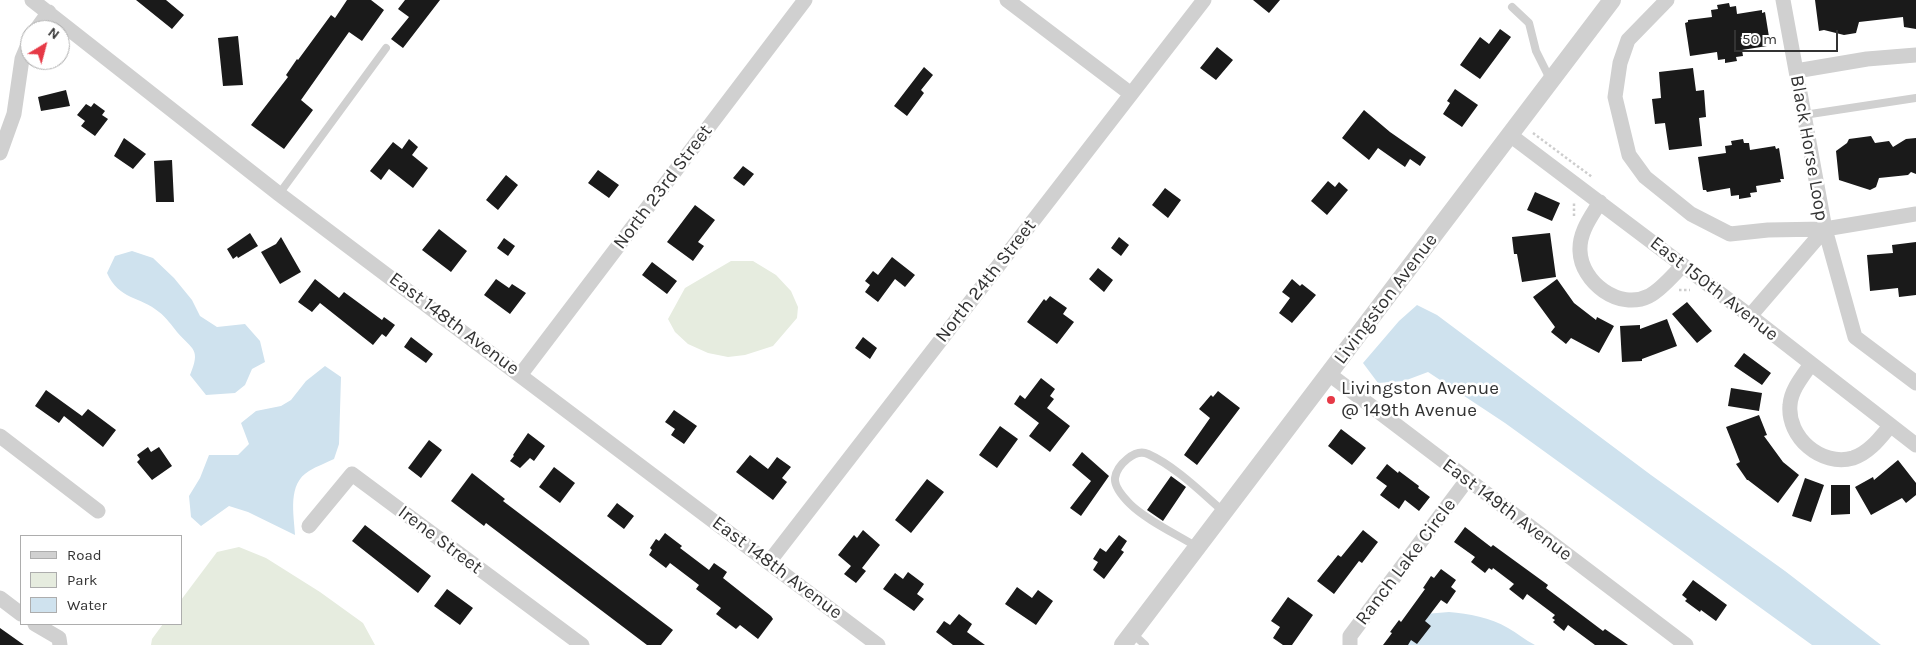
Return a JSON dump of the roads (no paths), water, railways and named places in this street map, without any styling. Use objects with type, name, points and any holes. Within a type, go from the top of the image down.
[{"type":"street","name":"East 148th Avenue","points":[[32,0],[279,194],[521,374],[878,645]]},
{"type":"street","name":"North 23rd Street","points":[[521,374],[805,0]]},
{"type":"street","points":[[1007,0],[1131,94]]},
{"type":"street","name":"North 24th Street","points":[[769,562],[1204,0]]},
{"type":"street","name":"Livingston Avenue","points":[[1127,639],[1612,0]]},
{"type":"street","name":"Black Horse Loop","points":[[1667,0],[1628,40],[1620,63],[1615,97],[1629,155],[1645,177],[1691,214],[1730,234],[1768,230],[1825,229],[1783,0]]},
{"type":"street","points":[[43,20],[49,12]]},
{"type":"street","points":[[1796,71],[1867,59],[1916,54]]},
{"type":"street","points":[[0,153],[14,114],[20,70]]},
{"type":"street","name":"East 150th Avenue","points":[[1510,135],[1750,316],[1916,445]]},
{"type":"street","points":[[1600,202],[1585,227],[1581,238],[1580,251],[1582,264],[1590,279],[1598,287],[1625,299],[1638,299],[1649,296],[1683,265]]},
{"type":"street","points":[[1750,316],[1825,229],[1916,214]]},
{"type":"street","points":[[1825,229],[1855,337],[1916,383]]},
{"type":"street","points":[[1811,364],[1793,392],[1790,404],[1790,418],[1794,431],[1804,443],[1821,455],[1837,459],[1853,458],[1868,450],[1890,426]]},
{"type":"street","name":"East 149th Avenue","points":[[1329,374],[1686,645]]},
{"type":"street","points":[[0,436],[98,511]]},
{"type":"street","name":"Irene Street","points":[[309,526],[352,474],[582,645]]},
{"type":"street","name":"Ranch Lake Circle","points":[[1350,645],[1350,636],[1467,480]]},
{"type":"street","points":[[0,598],[20,613]]},
{"type":"street","points":[[37,625],[59,638],[60,645]]},
{"type":"lane","points":[[1512,7],[1529,23],[1536,52],[1550,81]]},
{"type":"lane","points":[[279,194],[386,48]]},
{"type":"lane","points":[[1804,115],[1916,98]]},
{"type":"lane","points":[[1197,547],[1131,505],[1117,486],[1115,479],[1118,470],[1134,454],[1141,452],[1148,454],[1181,476],[1224,512]]},
{"type":"lane","points":[[1127,639],[1145,645]]},
{"type":"water","points":[[132,251],[153,258],[174,278],[192,300],[200,316],[217,327],[245,324],[260,341],[265,362],[252,369],[245,385],[235,393],[206,395],[190,375],[195,360],[194,350],[162,314],[124,293],[112,282],[107,273],[115,256]]},
{"type":"water","points":[[1417,305],[1437,315],[1651,475],[1785,571],[1881,645],[1812,645],[1505,423],[1428,372],[1404,381],[1378,383],[1363,363],[1399,321]]},
{"type":"water","points":[[325,366],[341,377],[339,444],[334,459],[309,471],[297,484],[293,500],[295,535],[248,512],[229,506],[201,526],[191,517],[189,496],[200,478],[209,455],[238,455],[249,444],[241,423],[256,411],[281,406],[291,400],[306,381]]},
{"type":"water","points":[[1449,612],[1472,615],[1494,621],[1535,645],[1404,645],[1425,614]]},
{"type":"place","name":"Livingston Avenue @ 149th Avenue","points":[[1331,400]]}]
